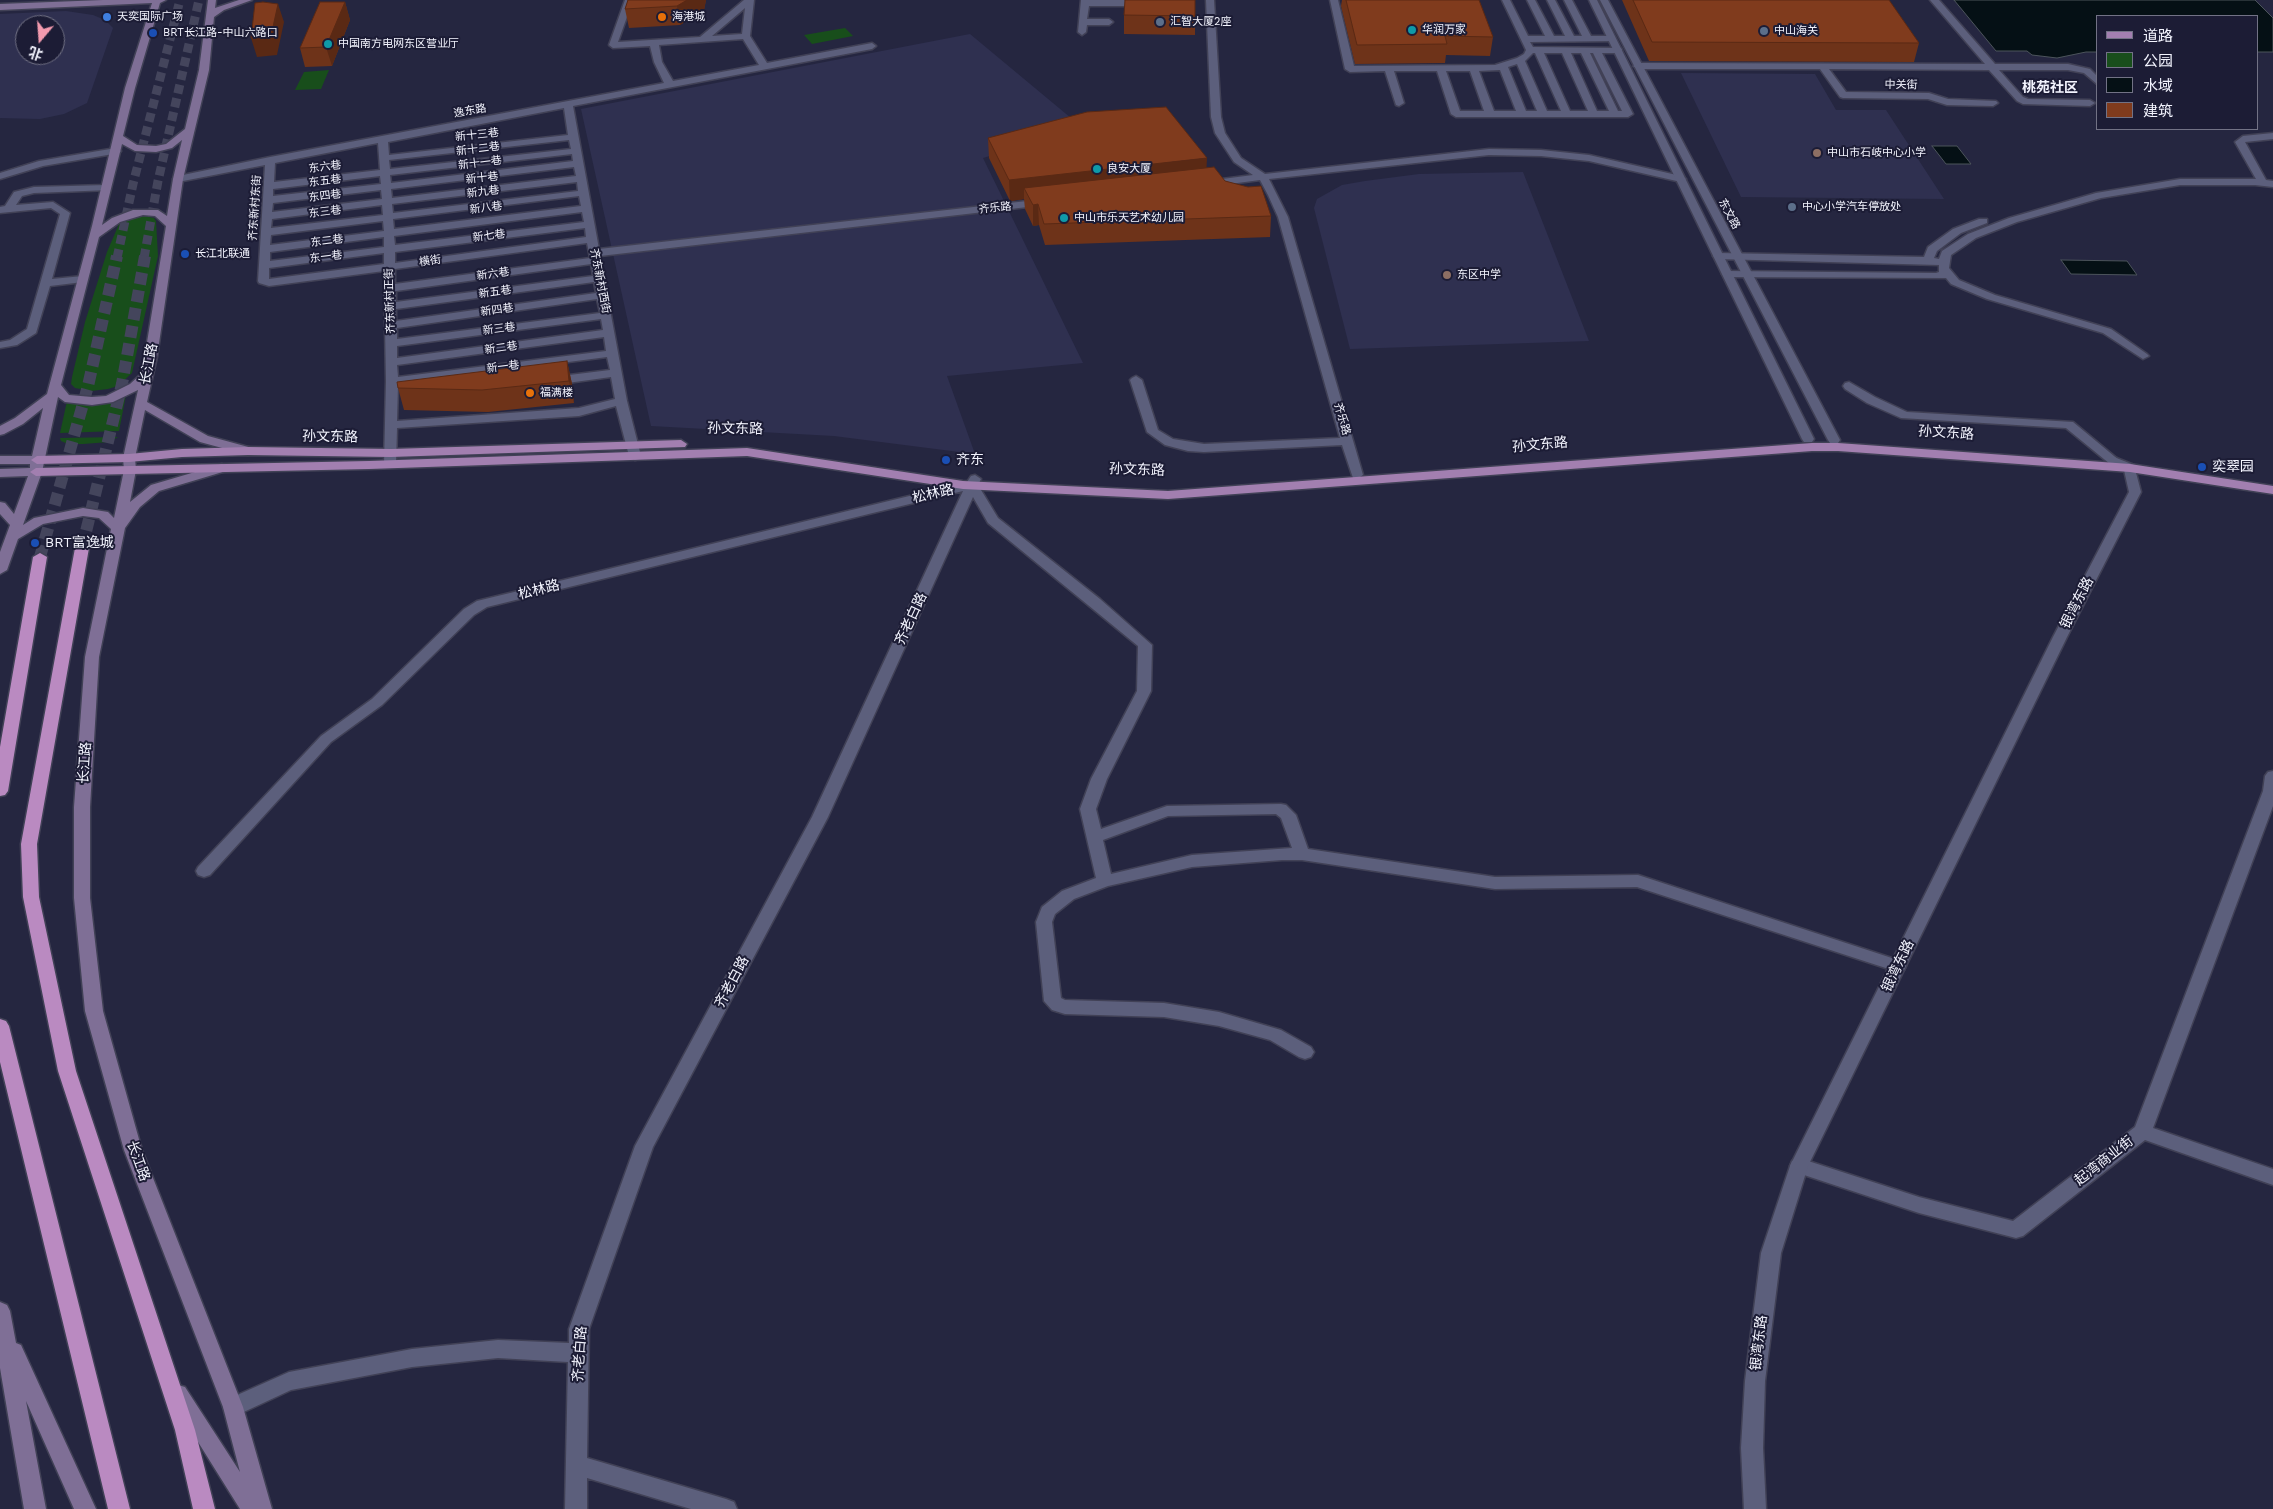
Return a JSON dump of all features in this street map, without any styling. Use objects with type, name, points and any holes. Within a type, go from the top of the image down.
[{"type":"highway","points":[[82,548],[29,844],[31,897],[67,1071],[170,1381],[185,1430],[204,1509]]},
{"type":"highway","points":[[0,791],[40,557]]},
{"type":"highway","points":[[0,1026],[120,1509]]},
{"type":"main road","points":[[0,570],[37,466],[54,390],[116,151],[145,16],[157,0]]},
{"type":"main road","points":[[0,7],[162,0]]},
{"type":"main road","name":"长江路","points":[[212,0],[204,70],[178,179],[148,374],[92,657],[82,807],[82,898],[94,1011],[133,1150],[233,1407],[262,1509]]},
{"type":"main road","points":[[210,16],[221,8],[248,0]]},
{"type":"main road","points":[[99,4],[122,6],[145,16]]},
{"type":"main road","points":[[119,138],[135,148],[156,149],[169,146],[190,130]]},
{"type":"main road","points":[[95,235],[116,220],[143,212],[158,213],[171,226]]},
{"type":"main road","points":[[54,390],[65,398],[92,401],[109,399],[134,387],[148,374]]},
{"type":"main road","points":[[0,430],[19,421],[54,390]]},
{"type":"main road","points":[[141,403],[204,439],[248,450]]},
{"type":"main road","name":"孙文东路","points":[[974,482],[1167,486],[1357,475],[1808,439],[2122,464],[2273,482]]},
{"type":"main road","name":"孙文东路","points":[[0,473],[37,466],[129,464],[222,468],[390,459],[633,450],[747,452],[974,482],[1168,495],[1812,447],[2122,464],[2273,490]]},
{"type":"main road","name":"孙文东路","points":[[129,464],[182,453],[248,450],[390,459]]},
{"type":"main road","name":"孙文东路","points":[[0,460],[37,466]]},
{"type":"main road","points":[[15,531],[39,521],[83,512],[103,515],[118,528],[136,504],[155,488],[222,468]]},
{"type":"main road","points":[[0,506],[15,531]]},
{"type":"main road","points":[[0,1311],[35,1509]]},
{"type":"main road","points":[[5,1331],[85,1509]]},
{"type":"main road","points":[[170,1381],[252,1509]]},
{"type":"street","points":[[629,0],[613,45],[746,36]]},
{"type":"street","points":[[702,40],[750,0]]},
{"type":"street","points":[[750,0],[746,36],[765,67]]},
{"type":"street","points":[[1210,0],[1216,117],[1220,133],[1237,160],[1263,177]]},
{"type":"street","points":[[1334,0],[1350,69],[1503,66],[1520,60],[1534,50],[1618,50]]},
{"type":"street","points":[[1506,0],[1525,39],[1534,50],[1567,114]]},
{"type":"street","points":[[1530,0],[1550,39]]},
{"type":"street","points":[[1551,0],[1571,39]]},
{"type":"street","points":[[1568,0],[1588,39]]},
{"type":"street","points":[[1593,0],[1808,439]]},
{"type":"street","name":"东文路","points":[[1604,0],[1834,440]]},
{"type":"street","points":[[1934,0],[2020,99],[2026,102],[2090,103]]},
{"type":"street","points":[[1082,32],[1085,2],[1151,4]]},
{"type":"street","points":[[1083,22],[1109,22]]},
{"type":"street","points":[[1525,39],[1612,39]]},
{"type":"street","points":[[654,43],[658,62],[670,85]]},
{"type":"street","name":"逸东路","points":[[178,179],[872,46]]},
{"type":"street","points":[[1565,50],[1594,114]]},
{"type":"street","points":[[1584,50],[1615,114]]},
{"type":"street","points":[[1440,68],[1456,114],[1628,114],[1596,50]]},
{"type":"street","points":[[1520,60],[1543,114]]},
{"type":"street","points":[[1503,66],[1522,114]]},
{"type":"street","name":"中关街","points":[[1638,66],[2068,67],[2087,71],[2096,80]]},
{"type":"street","name":"中关街","points":[[1822,66],[1843,95],[1929,96],[1946,102],[1993,103]]},
{"type":"street","points":[[1388,68],[1398,103]]},
{"type":"street","points":[[1473,68],[1490,114]]},
{"type":"street","name":"齐东新村西街","points":[[568,105],[580,179],[614,353],[621,402],[633,450]]},
{"type":"street","points":[[2267,180],[2240,142],[2243,139],[2273,136]]},
{"type":"street","name":"新十三巷","points":[[384,158],[573,137]]},
{"type":"street","name":"齐东新村正街","points":[[383,139],[389,233],[392,381],[397,400],[392,424],[390,459]]},
{"type":"street","points":[[0,176],[42,162],[116,151]]},
{"type":"street","name":"新十二巷","points":[[384,173],[575,151]]},
{"type":"street","points":[[1194,185],[1489,152],[1541,153],[1589,158],[1681,179]]},
{"type":"street","name":"齐东新村东街","points":[[269,283],[263,281],[270,160]]},
{"type":"street","name":"新十一巷","points":[[385,187],[578,164]]},
{"type":"street","name":"东六巷","points":[[269,186],[384,173]]},
{"type":"street","name":"齐乐路","points":[[1263,177],[1283,217],[1357,475]]},
{"type":"street","points":[[1928,260],[1932,249],[1957,231],[1984,220],[2083,191],[2156,177],[2267,180]]},
{"type":"street","name":"新十巷","points":[[386,201],[580,179]]},
{"type":"street","points":[[1944,269],[1946,253],[1972,236],[2013,220],[2100,195],[2180,182],[2267,180]]},
{"type":"street","name":"东五巷","points":[[268,200],[385,187]]},
{"type":"street","points":[[5,209],[18,194],[34,190],[106,188]]},
{"type":"street","name":"新九巷","points":[[387,217],[583,193]]},
{"type":"street","name":"东四巷","points":[[267,216],[386,201]]},
{"type":"street","name":"齐乐路","points":[[595,257],[1057,201]]},
{"type":"street","points":[[0,345],[13,343],[32,331],[66,212],[53,205],[5,209]]},
{"type":"street","name":"新八巷","points":[[389,233],[586,208]]},
{"type":"street","name":"东三巷","points":[[266,232],[387,217]]},
{"type":"street","name":"新七巷","points":[[388,249],[589,224]]},
{"type":"street","name":"东二巷","points":[[265,249],[389,233]]},
{"type":"street","name":"横街","points":[[269,283],[592,239]]},
{"type":"street","name":"东一巷","points":[[264,265],[388,249]]},
{"type":"street","points":[[1718,256],[1928,260],[1944,269],[1955,282],[1991,298],[2107,331],[2143,356]]},
{"type":"street","name":"新六巷","points":[[390,288],[595,257]]},
{"type":"street","points":[[1727,274],[1944,269]]},
{"type":"street","name":"新五巷","points":[[390,306],[600,278]]},
{"type":"street","points":[[47,283],[83,279]]},
{"type":"street","name":"新四巷","points":[[391,325],[603,296]]},
{"type":"street","name":"新三巷","points":[[391,343],[607,315]]},
{"type":"street","name":"新二巷","points":[[392,362],[609,333]]},
{"type":"street","name":"新一巷","points":[[392,381],[614,353]]},
{"type":"street","points":[[539,382],[617,373]]},
{"type":"street","points":[[1136,380],[1153,432],[1176,444],[1204,448],[1348,441]]},
{"type":"street","points":[[1849,386],[1871,400],[1906,415],[2069,425],[2122,464]]},
{"type":"street","points":[[579,412],[621,402]]},
{"type":"street","points":[[392,424],[579,412],[625,414]]},
{"type":"street","name":"银湾东路","points":[[1755,1509],[1752,1448],[1754,1381],[1771,1253],[1799,1166],[2060,637],[2135,492],[2122,464]]},
{"type":"street","points":[[974,482],[992,520],[1095,602],[1145,646],[1144,691],[1099,779],[1088,809],[1105,881]]},
{"type":"street","name":"松林路","points":[[204,871],[326,739],[377,702],[469,612],[482,604],[974,482]]},
{"type":"street","name":"齐老白路","points":[[576,1509],[579,1329],[644,1146],[820,817],[974,482]]},
{"type":"street","name":"起湾商业街","points":[[1799,1166],[1919,1205],[2016,1230],[2142,1132],[2271,791],[2273,776]]},
{"type":"street","points":[[1096,837],[1167,812],[1275,808],[1281,809],[1288,815],[1302,854]]},
{"type":"street","points":[[1305,1052],[1275,1035],[1219,1019],[1164,1010],[1058,1006],[1053,1001],[1044,922],[1048,911],[1068,895],[1105,881],[1192,861],[1302,854],[1495,883],[1638,881],[1898,966]]},
{"type":"street","points":[[2142,1132],[2273,1177]]},
{"type":"street","points":[[233,1407],[289,1381],[412,1358],[498,1349],[578,1353]]},
{"type":"street","points":[[576,1464],[726,1509]]},
{"type":"shaded area","points":[[66,11],[93,15],[105,20],[113,28],[87,103],[64,114],[40,119],[0,118],[0,14]]},
{"type":"shaded area","points":[[970,34],[1083,128],[983,158],[1083,363],[947,376],[975,454],[834,436],[651,426],[581,109]]},
{"type":"shaded area","name":"中山市石岐中心小学","points":[[1681,73],[1815,74],[1836,110],[1886,110],[1944,199],[1741,197]]},
{"type":"shaded area","name":"东区中学","points":[[1523,172],[1589,341],[1350,349],[1314,208],[1317,199],[1342,185],[1365,181],[1419,174]]},
{"type":"green space","points":[[845,28],[853,36],[812,44],[804,35]]},
{"type":"green space","points":[[329,70],[321,89],[295,90],[304,72]]},
{"type":"green space","points":[[145,216],[154,218],[156,221],[158,256],[132,373],[118,386],[108,389],[91,391],[75,388],[71,384],[72,377],[85,322],[107,252],[119,224],[128,219]]},
{"type":"green space","points":[[126,395],[119,431],[60,433],[67,401],[94,405]]},
{"type":"green space","points":[[118,437],[109,442],[83,444],[68,444],[61,441],[60,438]]},
{"type":"water","points":[[1954,0],[2255,0],[2273,18],[2273,52],[2258,52],[2258,15],[2096,15],[2096,52],[2086,52],[2057,58],[2032,55],[2027,51],[1996,51]]},
{"type":"water","points":[[1932,146],[1957,146],[1971,164],[1946,164]]},
{"type":"water","points":[[2061,260],[2127,261],[2137,275],[2071,274]]},
{"type":"building","points":[[628,0],[687,0],[677,6],[625,9]]},
{"type":"building","points":[[1125,0],[1195,0],[1195,16],[1124,15]]},
{"type":"building","name":"华润万家","points":[[1346,0],[1479,0],[1493,37],[1445,36],[1447,44],[1357,45]]},
{"type":"building","name":"中山海关","points":[[1633,0],[1889,0],[1919,43],[1652,42]]},
{"type":"building","points":[[320,2],[345,2],[326,47],[300,48]]},
{"type":"building","points":[[255,3],[278,4],[271,36],[251,38]]},
{"type":"building","points":[[1166,107],[1207,158],[1009,180],[988,138],[1087,112]]},
{"type":"building","points":[[1214,167],[1225,181],[1248,187],[1261,186],[1271,216],[1044,224],[1038,204],[1033,205],[1024,188]]},
{"type":"building","points":[[567,361],[569,381],[482,390],[398,388],[397,382]]},
{"type":"tunnel","points":[[117,258],[133,184],[180,0]]},
{"type":"tunnel","points":[[144,258],[158,181],[199,0]]},
{"type":"tunnel","points":[[40,557],[88,386],[117,256]]},
{"type":"tunnel","points":[[82,548],[122,384],[145,256]]},
{"type":"place","name":"天奕国际广场","points":[[107,17]]},
{"type":"place","name":"海港城","points":[[662,17]]},
{"type":"place","name":"汇智大厦2座","points":[[1160,22]]},
{"type":"place","name":"华润万家","points":[[1412,30]]},
{"type":"place","name":"中山海关","points":[[1764,31]]},
{"type":"place","name":"BRT长江路-中山六路口","points":[[153,33]]},
{"type":"place","name":"中国南方电网东区营业厅","points":[[328,44]]},
{"type":"place","name":"中山市石岐中心小学","points":[[1817,153]]},
{"type":"place","name":"良安大厦","points":[[1097,169]]},
{"type":"place","name":"中心小学汽车停放处","points":[[1792,207]]},
{"type":"place","name":"中山市乐天艺术幼儿园","points":[[1064,218]]},
{"type":"place","name":"长江北联通","points":[[185,254]]},
{"type":"place","name":"东区中学","points":[[1447,275]]},
{"type":"place","name":"福满楼","points":[[530,393]]},
{"type":"place","name":"齐东","points":[[946,460]]},
{"type":"place","name":"奕翠园","points":[[2202,467]]},
{"type":"place","name":"BRT富逸城","points":[[35,543]]},
{"type":"district","name":"桃苑社区","points":[[2050,88]]}]
